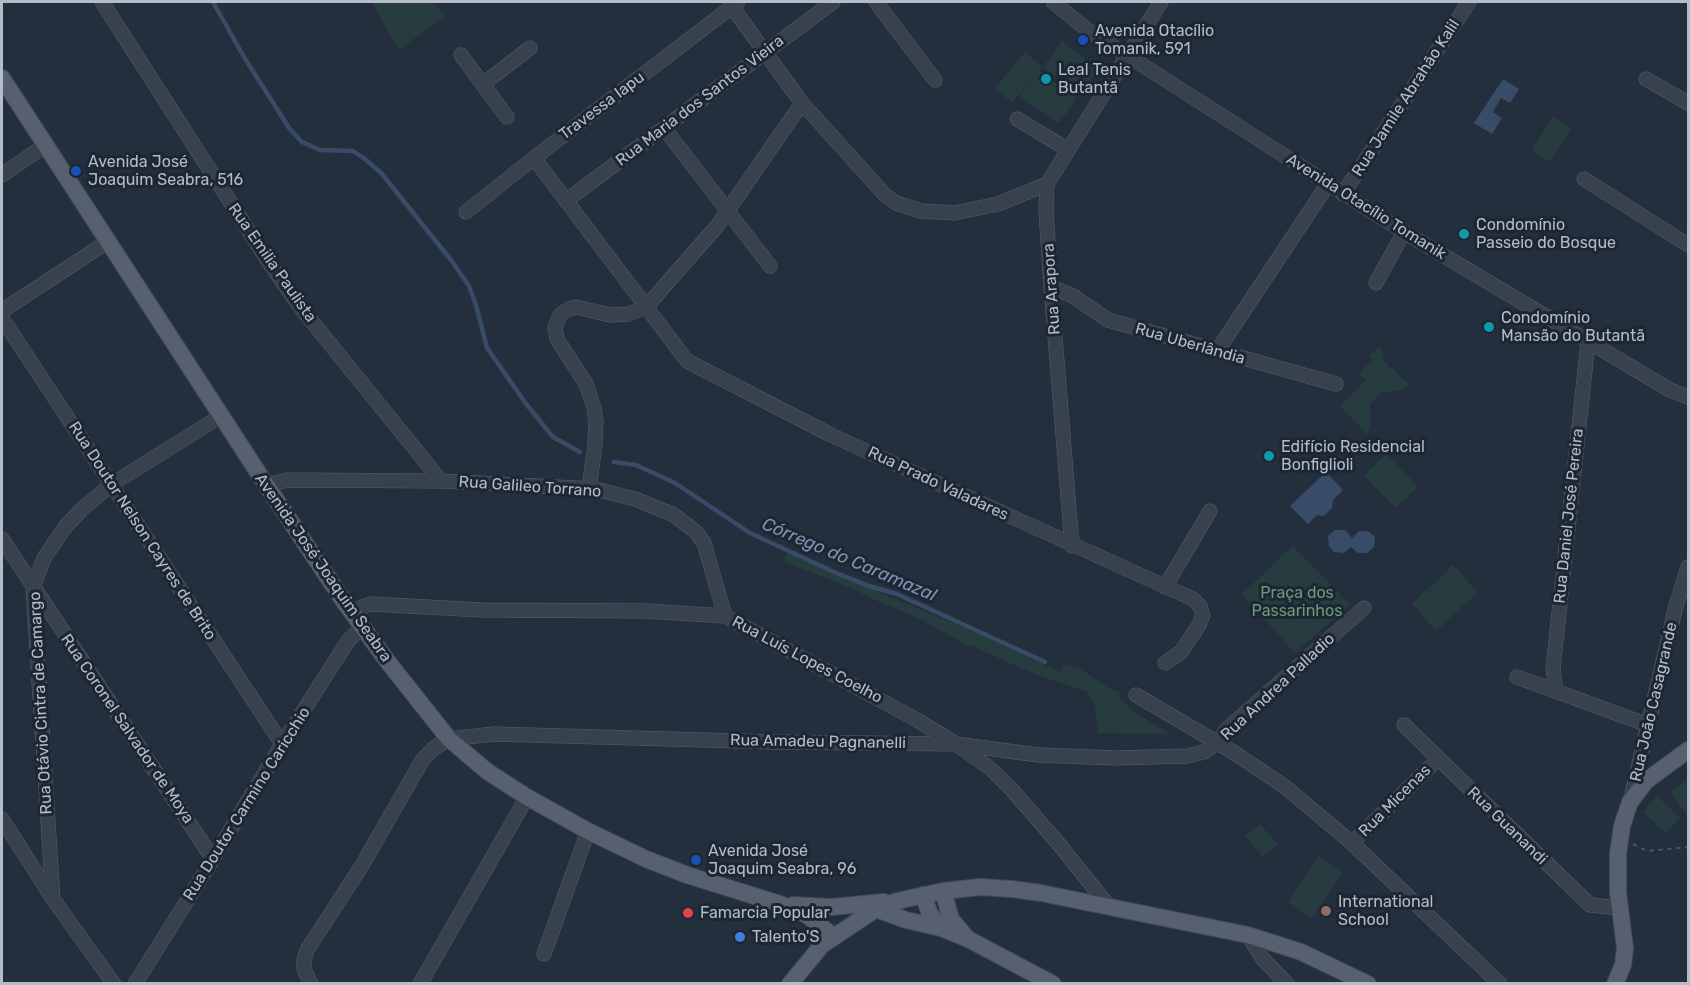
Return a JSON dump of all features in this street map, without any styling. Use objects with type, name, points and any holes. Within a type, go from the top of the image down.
[{"type":"main road","name":"Avenida José Joaquim Seabra","points":[[2,78],[44,146],[351,611],[450,739],[488,772],[588,831],[646,859],[687,875],[780,904],[807,915],[833,936]]},
{"type":"main road","points":[[1618,982],[1625,948],[1617,855],[1622,826],[1630,802],[1646,781],[1689,750]]},
{"type":"main road","points":[[790,984],[822,945],[876,909],[922,895],[980,887],[1012,889],[1248,935],[1301,952],[1368,984]]},
{"type":"main road","points":[[943,891],[951,919],[968,939]]},
{"type":"main road","points":[[922,895],[930,914],[941,928]]},
{"type":"main road","name":"Avenida José Joaquim Seabra","points":[[780,904],[832,907],[897,901]]},
{"type":"main road","points":[[876,909],[906,920],[941,928],[968,939],[1053,984]]},
{"type":"street","name":"Rua Emilia Paulista","points":[[102,2],[301,308],[441,481]]},
{"type":"street","name":"Rua Maria dos Santos Vieira","points":[[567,200],[833,2]]},
{"type":"street","points":[[876,2],[935,80]]},
{"type":"street","name":"Avenida Otacílio Tomanik","points":[[1053,2],[1089,31],[1404,232],[1670,390],[1689,397]]},
{"type":"street","name":"Rua Arapora","points":[[1072,546],[1051,287],[1046,210],[1047,184],[1126,54],[1161,2]]},
{"type":"street","name":"Rua Jamile Abrahão Kalil","points":[[1343,194],[1469,2]]},
{"type":"street","points":[[736,4],[766,53],[802,103],[885,195],[896,203],[921,211],[954,213],[998,204],[1047,184]]},
{"type":"street","name":"Travessa Iapu","points":[[466,212],[736,4]]},
{"type":"street","points":[[483,84],[530,48]]},
{"type":"street","points":[[461,55],[507,117]]},
{"type":"street","points":[[1646,80],[1689,103]]},
{"type":"street","points":[[589,489],[596,445],[594,408],[586,384],[557,339],[555,327],[561,314],[569,309],[584,308],[617,315],[629,314],[646,306],[717,226],[802,103]]},
{"type":"street","points":[[1017,118],[1067,149]]},
{"type":"street","points":[[664,128],[770,266]]},
{"type":"street","points":[[2,175],[44,146]]},
{"type":"street","points":[[534,158],[646,306]]},
{"type":"street","points":[[1584,179],[1689,245]]},
{"type":"street","points":[[1217,351],[1328,184]]},
{"type":"street","points":[[1376,283],[1404,232]]},
{"type":"street","points":[[2,311],[107,242]]},
{"type":"street","name":"Rua Uberlândia","points":[[1051,287],[1073,296],[1108,321],[1336,384]]},
{"type":"street","name":"Rua Prado Valadares","points":[[646,306],[687,361],[831,435],[1193,599],[1200,606],[1203,615],[1199,625],[1181,652],[1165,663]]},
{"type":"street","name":"Rua Doutor Nelson Cayres de Brito","points":[[2,318],[282,744]]},
{"type":"street","name":"Rua Daniel José Pereira","points":[[1556,691],[1553,669],[1588,342]]},
{"type":"street","name":"Rua Otávio Cintra de Camargo","points":[[53,899],[33,588],[44,558],[66,526],[82,509],[112,484],[221,416]]},
{"type":"street","name":"Rua Galileo Torrano","points":[[266,485],[288,480],[441,481],[612,492],[674,515],[696,532],[704,543],[725,616]]},
{"type":"street","points":[[1165,587],[1210,511]]},
{"type":"street","name":"Rua Coronel Salvador de Moya","points":[[2,539],[213,859]]},
{"type":"street","name":"Rua João Casagrande","points":[[1630,802],[1648,725],[1682,604],[1689,567]]},
{"type":"street","name":"Rua Luís Lopes Coelho","points":[[351,611],[371,604],[482,610],[647,611],[725,616],[917,720],[991,769],[1013,790],[1110,908]]},
{"type":"street","name":"Rua Andrea Palladio","points":[[1187,756],[1204,752],[1217,743],[1227,729],[1364,608]]},
{"type":"street","name":"Rua Doutor Carmino Caricchio","points":[[135,984],[282,744],[348,641],[362,627]]},
{"type":"street","points":[[1517,677],[1648,725]]},
{"type":"street","points":[[1136,695],[1276,780],[1353,843],[1500,984]]},
{"type":"street","name":"Rua Guanandi","points":[[1404,725],[1590,906],[1620,908]]},
{"type":"street","name":"Rua Amadeu Pagnanelli","points":[[450,739],[494,734],[773,742],[956,744],[1038,755],[1116,758],[1187,756]]},
{"type":"street","points":[[311,984],[304,969],[307,950],[361,867],[423,759],[434,748],[450,739]]},
{"type":"street","name":"Rua Micenas","points":[[1353,843],[1438,759]]},
{"type":"street","points":[[420,984],[527,797]]},
{"type":"street","points":[[2,819],[53,899],[114,984]]},
{"type":"street","points":[[544,954],[588,831]]},
{"type":"street","points":[[1248,935],[1263,959],[1287,984]]},
{"type":"path","points":[[1631,843],[1647,850],[1689,847]]},
{"type":"green space","points":[[434,2],[445,16],[399,50],[372,3]]},
{"type":"green space","points":[[1062,41],[1098,69],[1080,93],[1043,67]]},
{"type":"green space","points":[[1025,52],[1042,66],[1039,71],[1077,98],[1059,123],[1019,96],[1035,76],[1012,102],[994,89]]},
{"type":"green space","points":[[1553,117],[1571,128],[1550,162],[1532,150]]},
{"type":"green space","points":[[1379,347],[1384,352],[1383,360],[1408,384],[1400,391],[1383,392],[1370,404],[1370,428],[1367,433],[1340,406],[1366,380],[1359,374],[1372,360],[1369,356]]},
{"type":"green space","points":[[1387,454],[1418,487],[1395,508],[1364,475]]},
{"type":"green space","name":"Praça dos Passarinhos","points":[[1293,546],[1350,605],[1295,653],[1242,594]]},
{"type":"green space","points":[[787,553],[978,634],[1060,672],[1064,664],[1079,668],[1108,688],[1122,693],[1119,697],[1132,711],[1170,734],[1098,733],[1095,707],[1087,692],[1027,671],[968,646],[918,618],[861,594],[861,592],[780,560],[783,561]]},
{"type":"green space","points":[[1453,565],[1478,592],[1436,631],[1412,604]]},
{"type":"green space","points":[[1688,778],[1688,816],[1670,793]]},
{"type":"green space","points":[[1657,796],[1680,818],[1666,833],[1643,812]]},
{"type":"green space","points":[[1260,824],[1278,845],[1263,857],[1245,836]]},
{"type":"green space","points":[[1319,856],[1343,872],[1312,918],[1288,902]]},
{"type":"water","points":[[1503,79],[1519,89],[1510,103],[1501,98],[1493,112],[1502,118],[1492,134],[1474,123]]},
{"type":"water","points":[[1326,472],[1343,490],[1333,500],[1332,508],[1324,516],[1317,515],[1308,524],[1290,506]]},
{"type":"water","points":[[1335,530],[1345,530],[1352,538],[1359,531],[1368,531],[1375,537],[1374,547],[1367,553],[1358,553],[1351,547],[1344,553],[1334,552],[1329,546],[1328,536]]},
{"type":"waterway","name":"Córrego do Caramazal","points":[[213,2],[244,57],[289,128],[302,142],[320,150],[353,151],[382,174],[469,286],[487,348],[527,405],[553,437],[580,452]]},
{"type":"waterway","name":"Córrego do Caramazal","points":[[614,462],[636,465],[675,483],[750,533],[834,572],[897,594],[1045,662]]},
{"type":"place","name":"Avenida Otacílio Tomanik, 591","points":[[1083,40]]},
{"type":"place","name":"Leal Tenis Butantã","points":[[1046,79]]},
{"type":"place","name":"Avenida José Joaquim Seabra, 516","points":[[76,171]]},
{"type":"place","name":"Condomínio Passeio do Bosque","points":[[1464,234]]},
{"type":"place","name":"Condomínio Mansão do Butantã","points":[[1489,327]]},
{"type":"place","name":"Edifício Residencial Bonfiglioli","points":[[1269,456]]},
{"type":"place","name":"Avenida José Joaquim Seabra, 96","points":[[696,860]]},
{"type":"place","name":"International School","points":[[1326,911]]},
{"type":"place","name":"Famarcia Popular","points":[[688,913]]},
{"type":"place","name":"Talento'S","points":[[740,937]]}]
